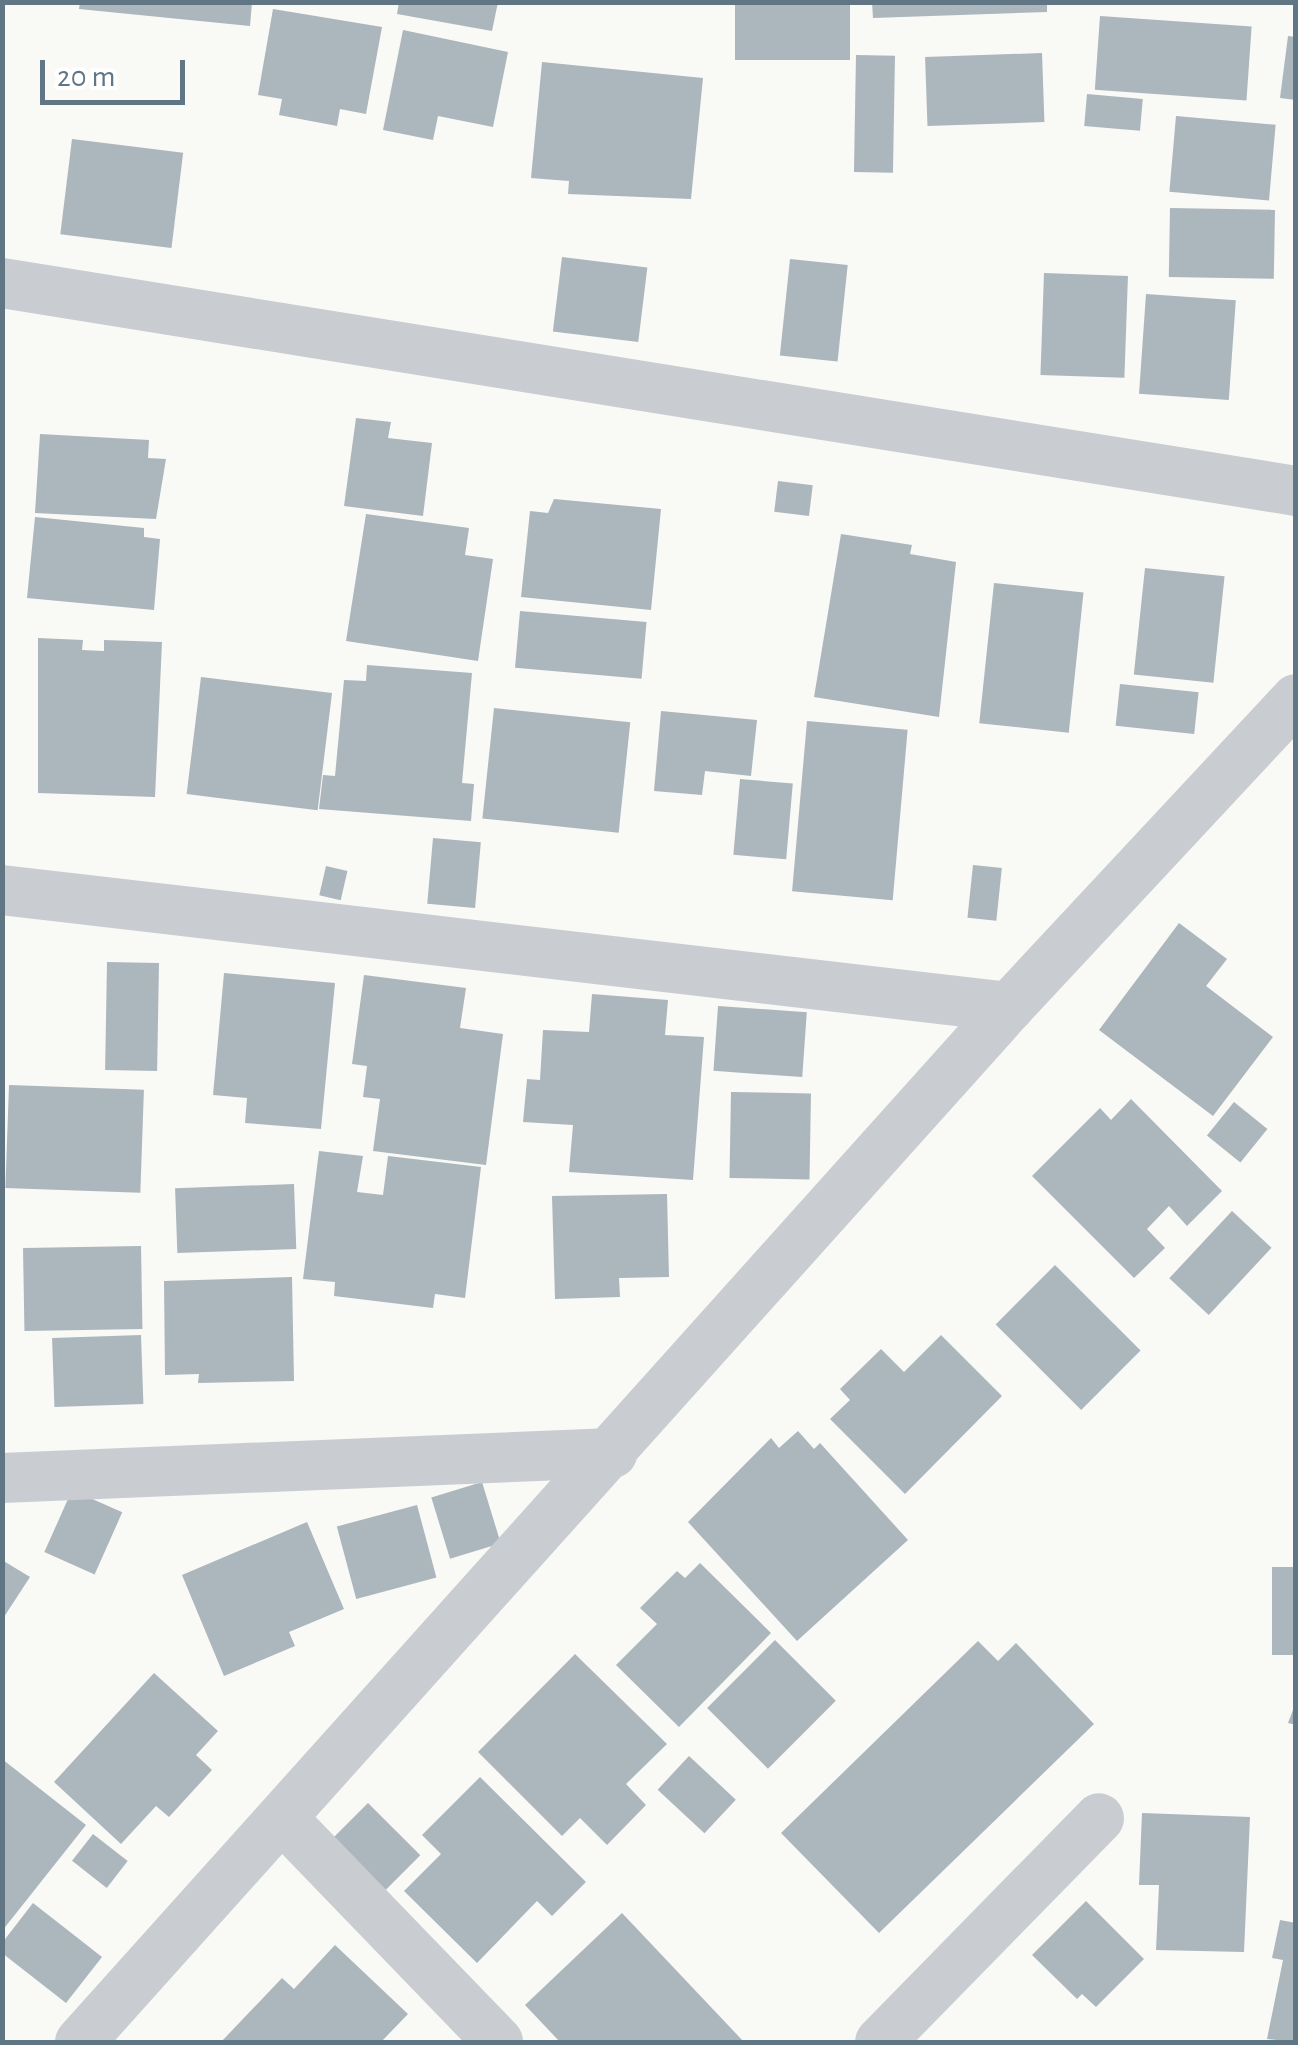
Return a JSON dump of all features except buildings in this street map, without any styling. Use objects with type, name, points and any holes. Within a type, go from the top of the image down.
[{"type":"street","points":[[2,283],[1296,491]]},
{"type":"street","points":[[80,2042],[1009,1007],[1296,699]]},
{"type":"street","points":[[2,890],[1009,1007]]},
{"type":"street","points":[[2,1478],[612,1453]]},
{"type":"street","points":[[282,1818],[498,2042]]},
{"type":"street","points":[[880,2042],[1099,1818]]}]
